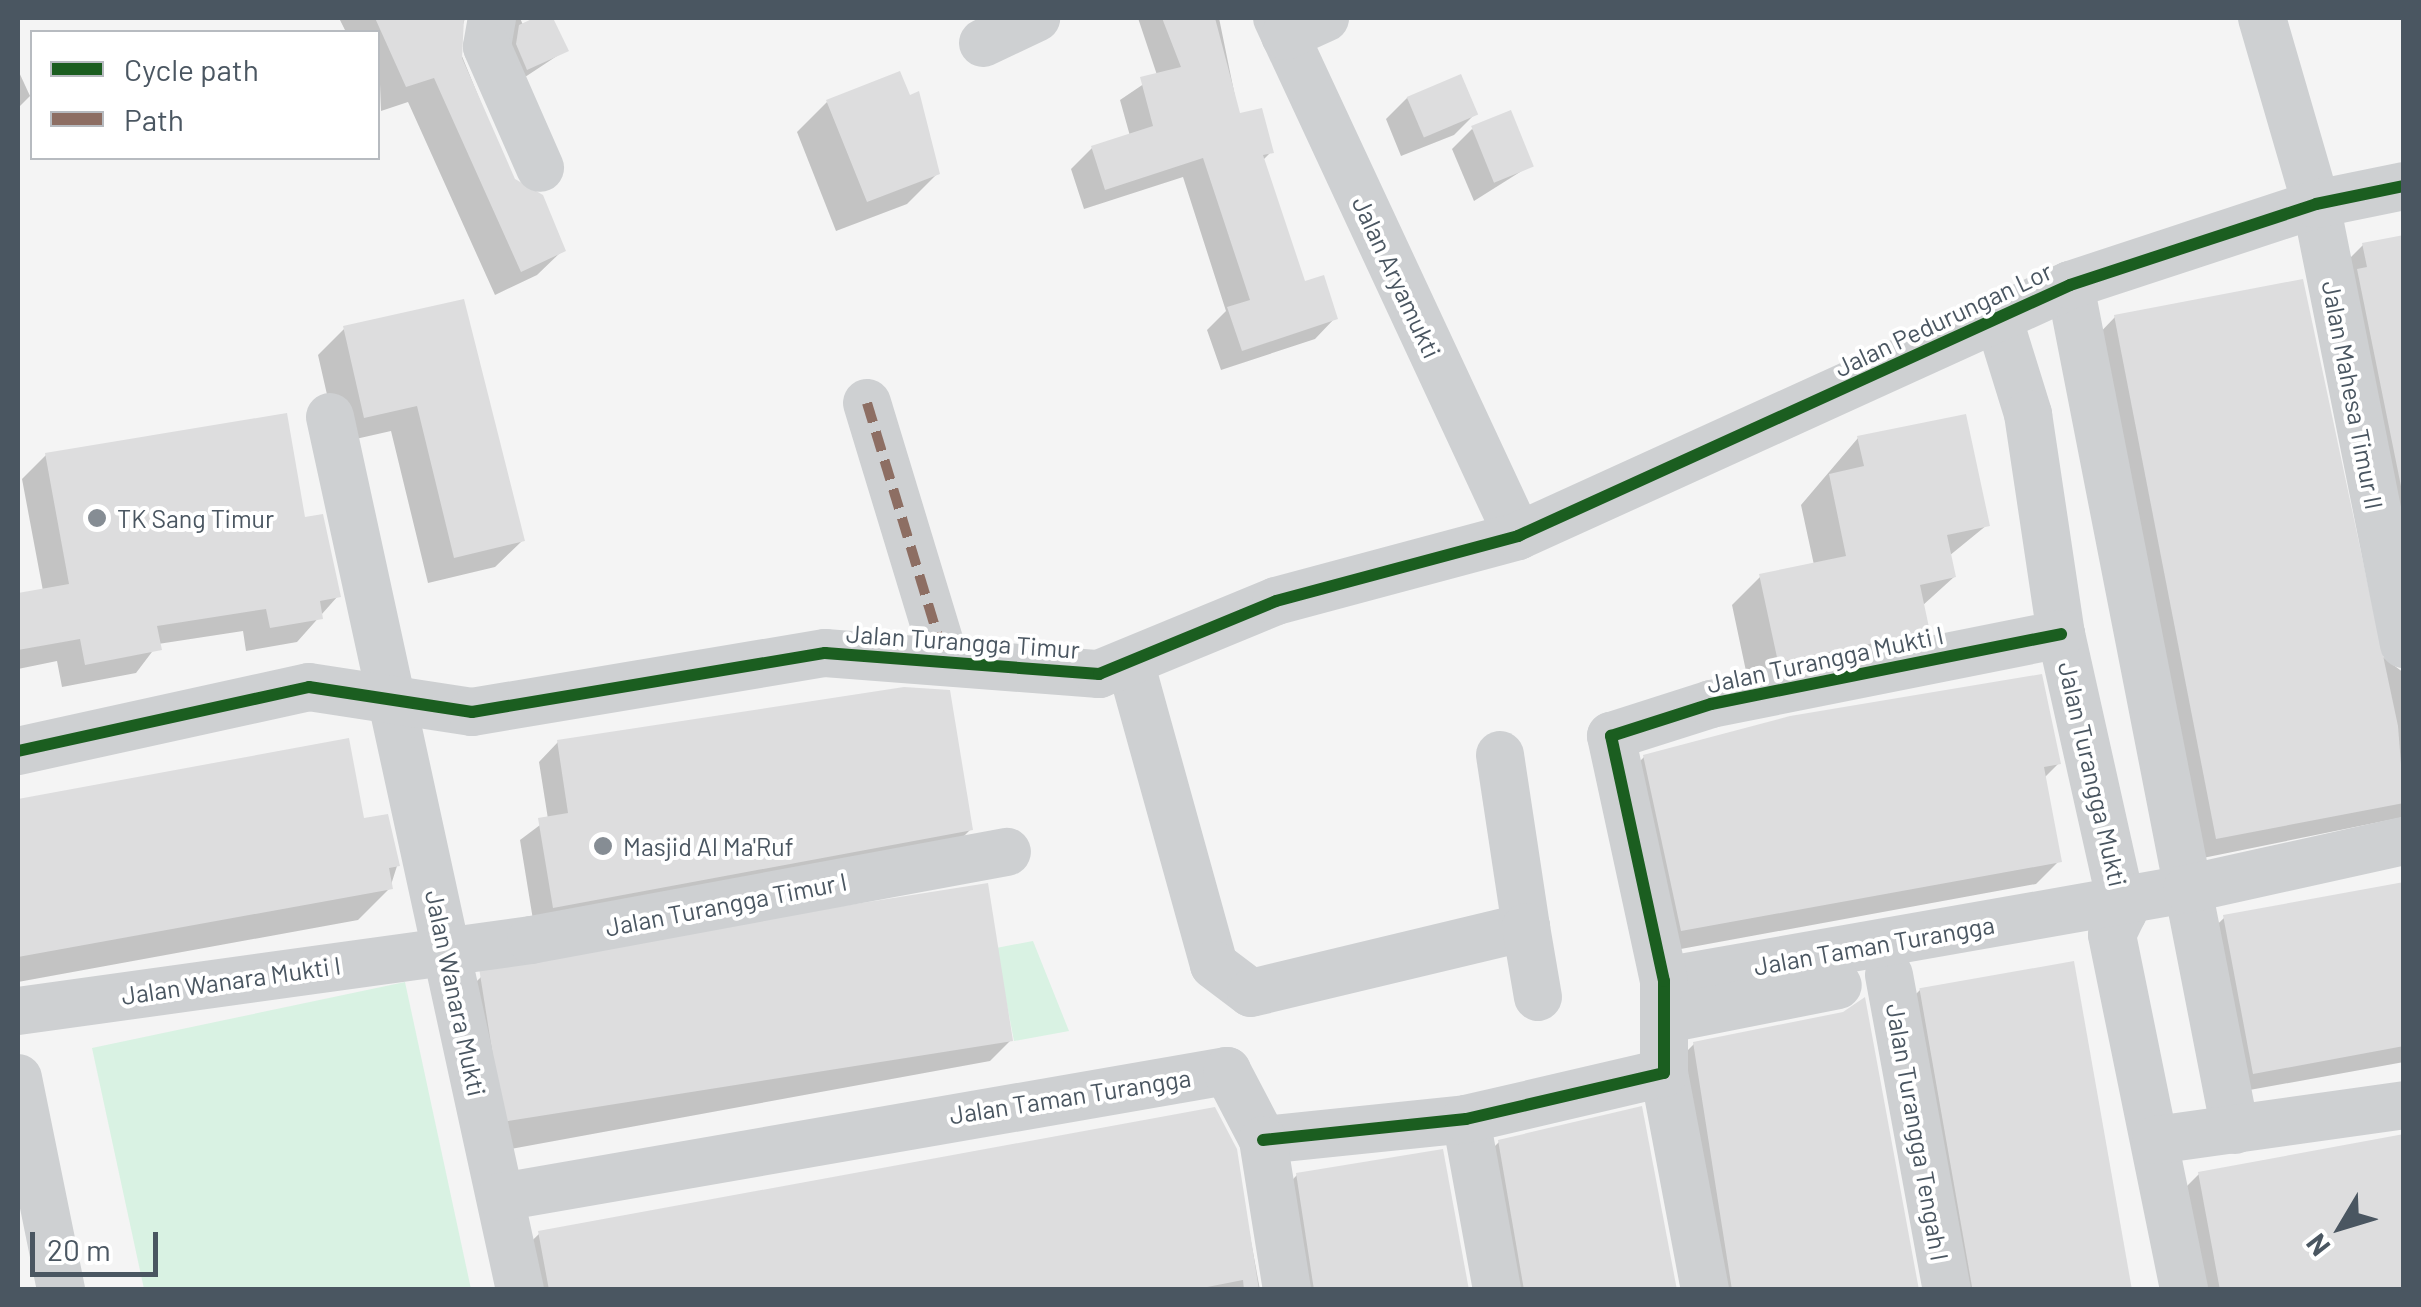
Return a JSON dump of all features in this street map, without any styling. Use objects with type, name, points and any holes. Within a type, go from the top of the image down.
[{"type":"street","points":[[492,18],[487,47],[540,168]]},
{"type":"street","points":[[983,43],[1036,18]]},
{"type":"street","name":"Jalan Mahesa Timur II","points":[[2262,18],[2316,204],[2404,644]]},
{"type":"street","name":"Jalan Aryamukti","points":[[1296,24],[1518,536]]},
{"type":"street","name":"Jalan Pedurungan Lor","points":[[1518,536],[2070,285],[2316,204],[2404,186]]},
{"type":"street","points":[[2070,285],[2235,1130]]},
{"type":"street","name":"Jalan Turangga Mukti","points":[[1998,316],[2028,414],[2061,634],[2184,1290]]},
{"type":"street","points":[[867,403],[944,660]]},
{"type":"street","name":"Jalan Wanara Mukti","points":[[330,417],[387,698],[520,1290]]},
{"type":"street","name":"Jalan Turangga Timur","points":[[18,752],[309,686],[472,712],[825,654],[1099,674],[1276,600],[1518,536]]},
{"type":"street","name":"Jalan Turangga Mukti I","points":[[1665,1000],[1611,736],[1711,704],[2061,634]]},
{"type":"street","points":[[1130,662],[1214,965],[1228,981],[1251,993],[1526,927]]},
{"type":"street","points":[[1500,754],[1538,998]]},
{"type":"street","name":"Jalan Taman Turangga","points":[[1665,1000],[1859,970],[2116,917],[2187,889],[2404,841]]},
{"type":"street","name":"Jalan Turangga Timur I","points":[[444,948],[1007,852]]},
{"type":"street","name":"Jalan Wanara Mukti I","points":[[18,1012],[444,948]]},
{"type":"street","name":"Jalan Turangga Tengah I","points":[[1859,970],[1946,1290]]},
{"type":"street","points":[[1665,1000],[1664,1073],[1705,1290]]},
{"type":"street","name":"Jalan Taman Turangga","points":[[502,1198],[1227,1072],[1263,1140]]},
{"type":"street","points":[[1286,1290],[1263,1140],[1466,1119],[1664,1073]]},
{"type":"street","points":[[18,1078],[61,1290]]},
{"type":"street","points":[[2156,1140],[2404,1106]]},
{"type":"street","points":[[1466,1119],[1497,1290]]},
{"type":"green space","points":[[1033,941],[1069,1031],[1014,1041],[996,948]]},
{"type":"green space","points":[[405,982],[471,1289],[144,1289],[92,1048]]},
{"type":"building","points":[[375,18],[464,18],[462,58],[515,179],[543,195],[566,251],[521,272],[434,78],[406,87]]},
{"type":"building","points":[[534,18],[553,18],[569,51],[527,70],[516,44],[519,25]]},
{"type":"building","points":[[1162,18],[1215,18],[1240,113],[1262,108],[1274,153],[1263,155],[1305,281],[1324,275],[1338,319],[1242,351],[1227,307],[1250,300],[1203,158],[1105,190],[1091,146],[1153,126],[1140,77],[1181,67]]},
{"type":"building","points":[[900,71],[910,95],[919,91],[940,174],[867,202],[826,100]]},
{"type":"building","points":[[1461,74],[1478,115],[1424,138],[1407,97]]},
{"type":"building","points":[[1511,110],[1534,167],[1494,183],[1471,126]]},
{"type":"building","points":[[2404,235],[2404,501],[2357,269],[2367,267],[2362,243]]},
{"type":"building","points":[[2303,279],[2398,726],[2404,803],[2216,839],[2114,315]]},
{"type":"building","points":[[464,299],[525,541],[454,558],[417,406],[364,418],[343,326]]},
{"type":"building","points":[[287,413],[305,517],[323,514],[341,597],[320,601],[323,619],[270,628],[266,609],[157,626],[162,650],[85,665],[80,639],[18,650],[18,593],[69,584],[45,453]]},
{"type":"building","points":[[1966,414],[1990,526],[1947,535],[1956,577],[1920,585],[1930,632],[1778,662],[1759,574],[1846,556],[1829,474],[1864,466],[1857,436]]},
{"type":"building","points":[[2042,674],[2061,764],[2044,767],[2062,862],[1681,931],[1643,755],[1790,716]]},
{"type":"building","points":[[904,687],[950,690],[973,830],[553,908],[538,818],[568,813],[557,740]]},
{"type":"building","points":[[349,738],[364,818],[388,814],[400,866],[389,868],[393,889],[18,957],[18,799]]},
{"type":"building","points":[[2404,882],[2404,1046],[2253,1074],[2223,915]]},
{"type":"building","points":[[988,883],[1013,1041],[503,1122],[478,964]]},
{"type":"building","points":[[2074,961],[2132,1290],[1973,1290],[1919,988]]},
{"type":"building","points":[[1865,997],[1919,1290],[1732,1290],[1693,1042],[1843,1012]]},
{"type":"building","points":[[1642,1106],[1677,1290],[1524,1290],[1498,1140]]},
{"type":"building","points":[[1215,1107],[1237,1149],[1259,1290],[1244,1290],[1243,1280],[1192,1290],[549,1290],[538,1231]]},
{"type":"building","points":[[2404,1134],[2404,1290],[2220,1290],[2198,1172]]},
{"type":"building","points":[[1443,1149],[1469,1290],[1314,1290],[1296,1173]]},
{"type":"marked path","points":[[867,403],[945,660]]},
{"type":"cycle path","points":[[18,751],[309,687],[472,712],[825,653],[1099,674],[1276,601],[1518,536],[2070,285],[2316,204],[2404,186]]},
{"type":"cycle path","points":[[1263,1140],[1466,1119],[1664,1073],[1664,981],[1611,736],[1711,704],[2061,634]]},
{"type":"place","name":"TK Sang Timur","points":[[97,518]]},
{"type":"place","name":"Masjid Al Ma'Ruf","points":[[603,846]]}]
